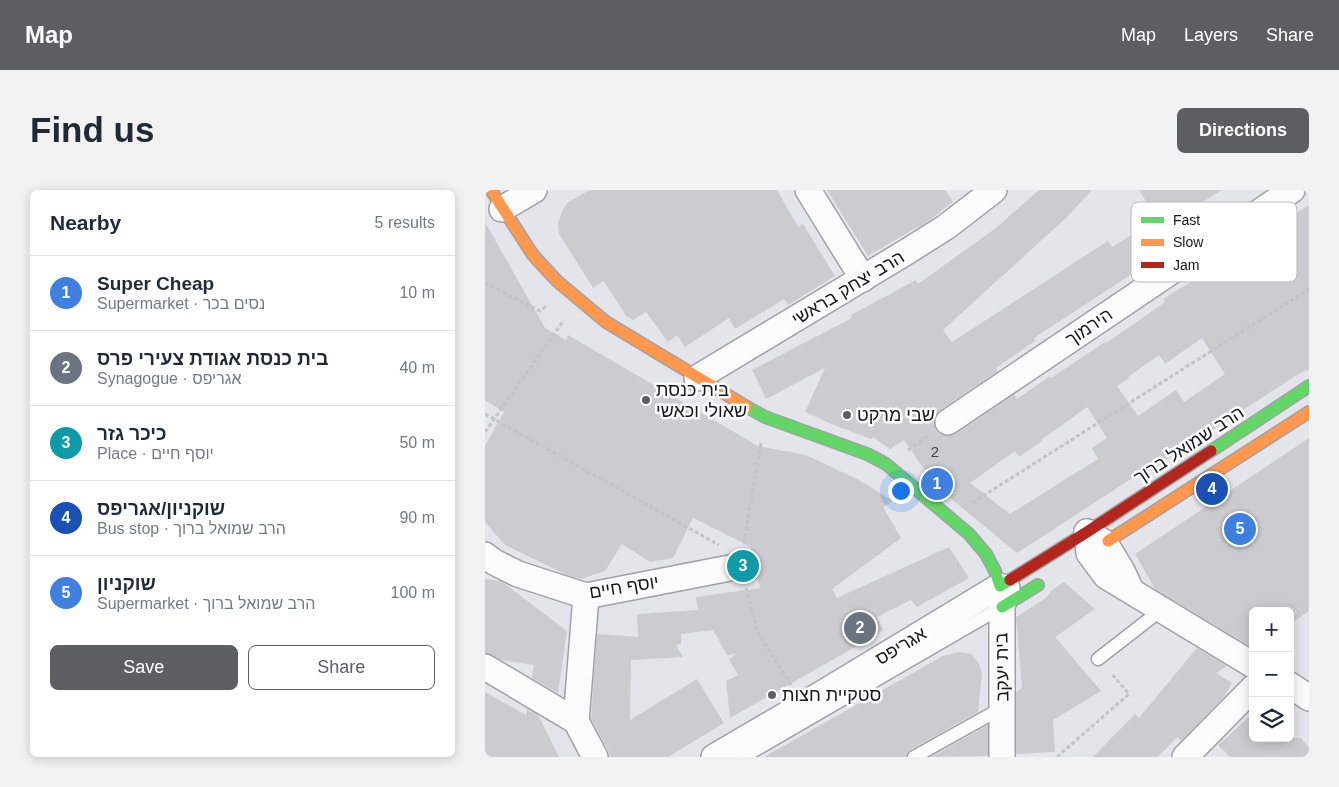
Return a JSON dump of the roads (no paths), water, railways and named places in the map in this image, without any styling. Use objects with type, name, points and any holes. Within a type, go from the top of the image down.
[{"type":"street","points":[[534,190],[497,200],[533,255],[557,281],[606,322],[765,417],[867,454],[886,464],[969,534],[986,554],[995,572],[1000,597]]},
{"type":"street","points":[[808,190],[863,279]]},
{"type":"street","name":"הרב יצחק בראשי","points":[[697,378],[946,227],[994,190]]},
{"type":"street","name":"הירמוך","points":[[1274,202],[1292,190]]},
{"type":"street","name":"הירמוך","points":[[948,422],[1156,282]]},
{"type":"street","name":"הרב שמואל ברוך","points":[[1090,547],[1309,386]]},
{"type":"street","name":"הרב שמואל ברוך","points":[[1090,547],[1309,412]]},
{"type":"street","points":[[1090,547],[1106,576],[1249,663]]},
{"type":"street","name":"אגריפס","points":[[714,757],[803,705],[1090,547]]},
{"type":"street","name":"יוסף חיים","points":[[485,555],[494,562],[518,574],[586,596],[740,566]]},
{"type":"street","name":"אגריפס","points":[[1000,597],[1047,579]]},
{"type":"street","points":[[576,721],[586,596]]},
{"type":"street","name":"בית יעקב","points":[[1000,597],[1003,757]]},
{"type":"street","points":[[485,667],[576,721],[595,757]]},
{"type":"street","points":[[1294,688],[1309,698]]},
{"type":"street","points":[[1185,757],[1249,692]]},
{"type":"lane","name":"אגריפס","points":[[743,757],[1000,597]]},
{"type":"lane","points":[[1098,659],[1161,610]]},
{"type":"lane","points":[[914,757],[1002,708]]},
{"type":"place","name":"בית כנסת שאולי וכאשי","points":[[646,400]]},
{"type":"place","name":"שבי מרקט","points":[[847,415]]},
{"type":"place","name":"Super Cheap","points":[[937,484]]},
{"type":"place","name":"שוקניון/אגריפס","points":[[1212,489]]},
{"type":"place","name":"שוקניון","points":[[1240,529]]},
{"type":"place","name":"כיכר גזר","points":[[743,566]]},
{"type":"place","name":"בית כנסת אגודת צעירי פרס","points":[[860,628]]},
{"type":"place","name":"סטקיית חצות","points":[[772,695]]}]
